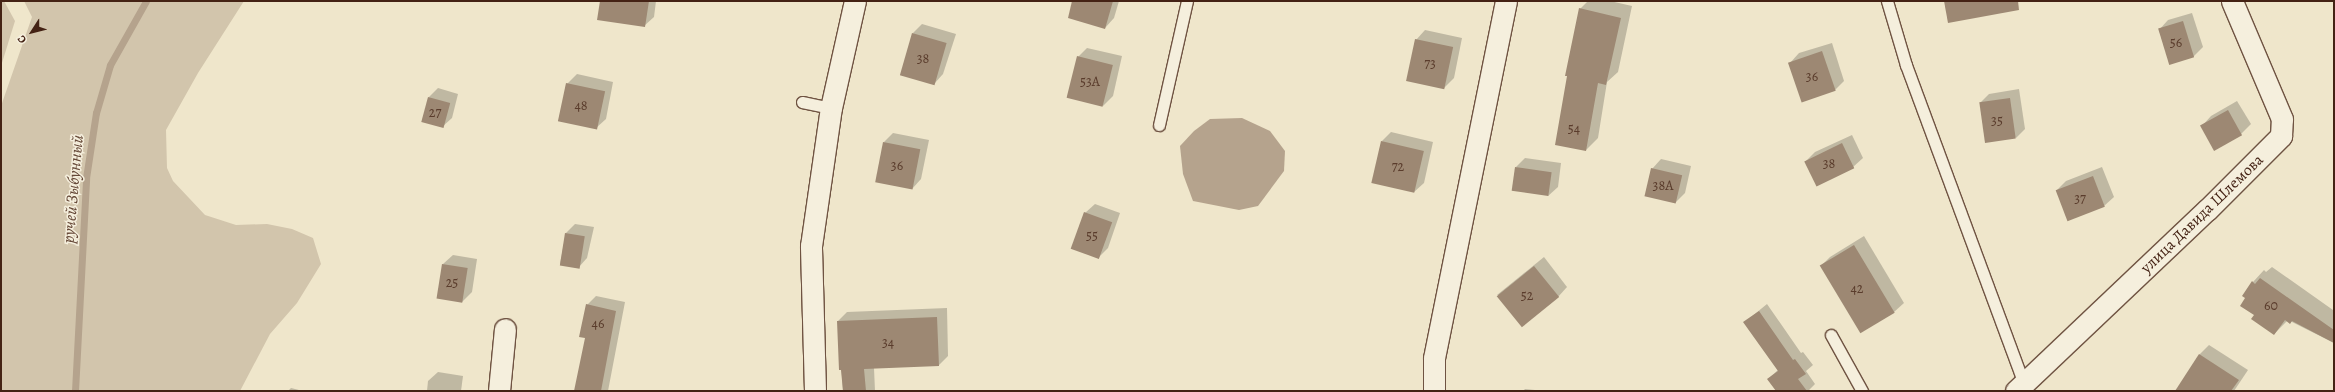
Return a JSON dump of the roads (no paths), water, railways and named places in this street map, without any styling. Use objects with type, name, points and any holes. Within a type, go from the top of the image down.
[{"type":"street","points":[[815,391],[811,246],[831,108],[855,1]]},
{"type":"street","points":[[1434,391],[1434,358],[1506,1]]},
{"type":"street","name":"улица Давида Шлемова","points":[[2024,389],[2281,136],[2282,119],[2232,1]]},
{"type":"street","points":[[499,391],[505,329]]},
{"type":"lane","points":[[1159,125],[1187,1]]},
{"type":"lane","points":[[1887,1],[1906,66],[2024,389]]},
{"type":"lane","points":[[802,102],[831,108]]},
{"type":"lane","points":[[1831,335],[1862,391]]},
{"type":"waterway","name":"ручей Зыбунный","points":[[75,391],[86,178],[96,113],[110,65],[146,1]]}]
